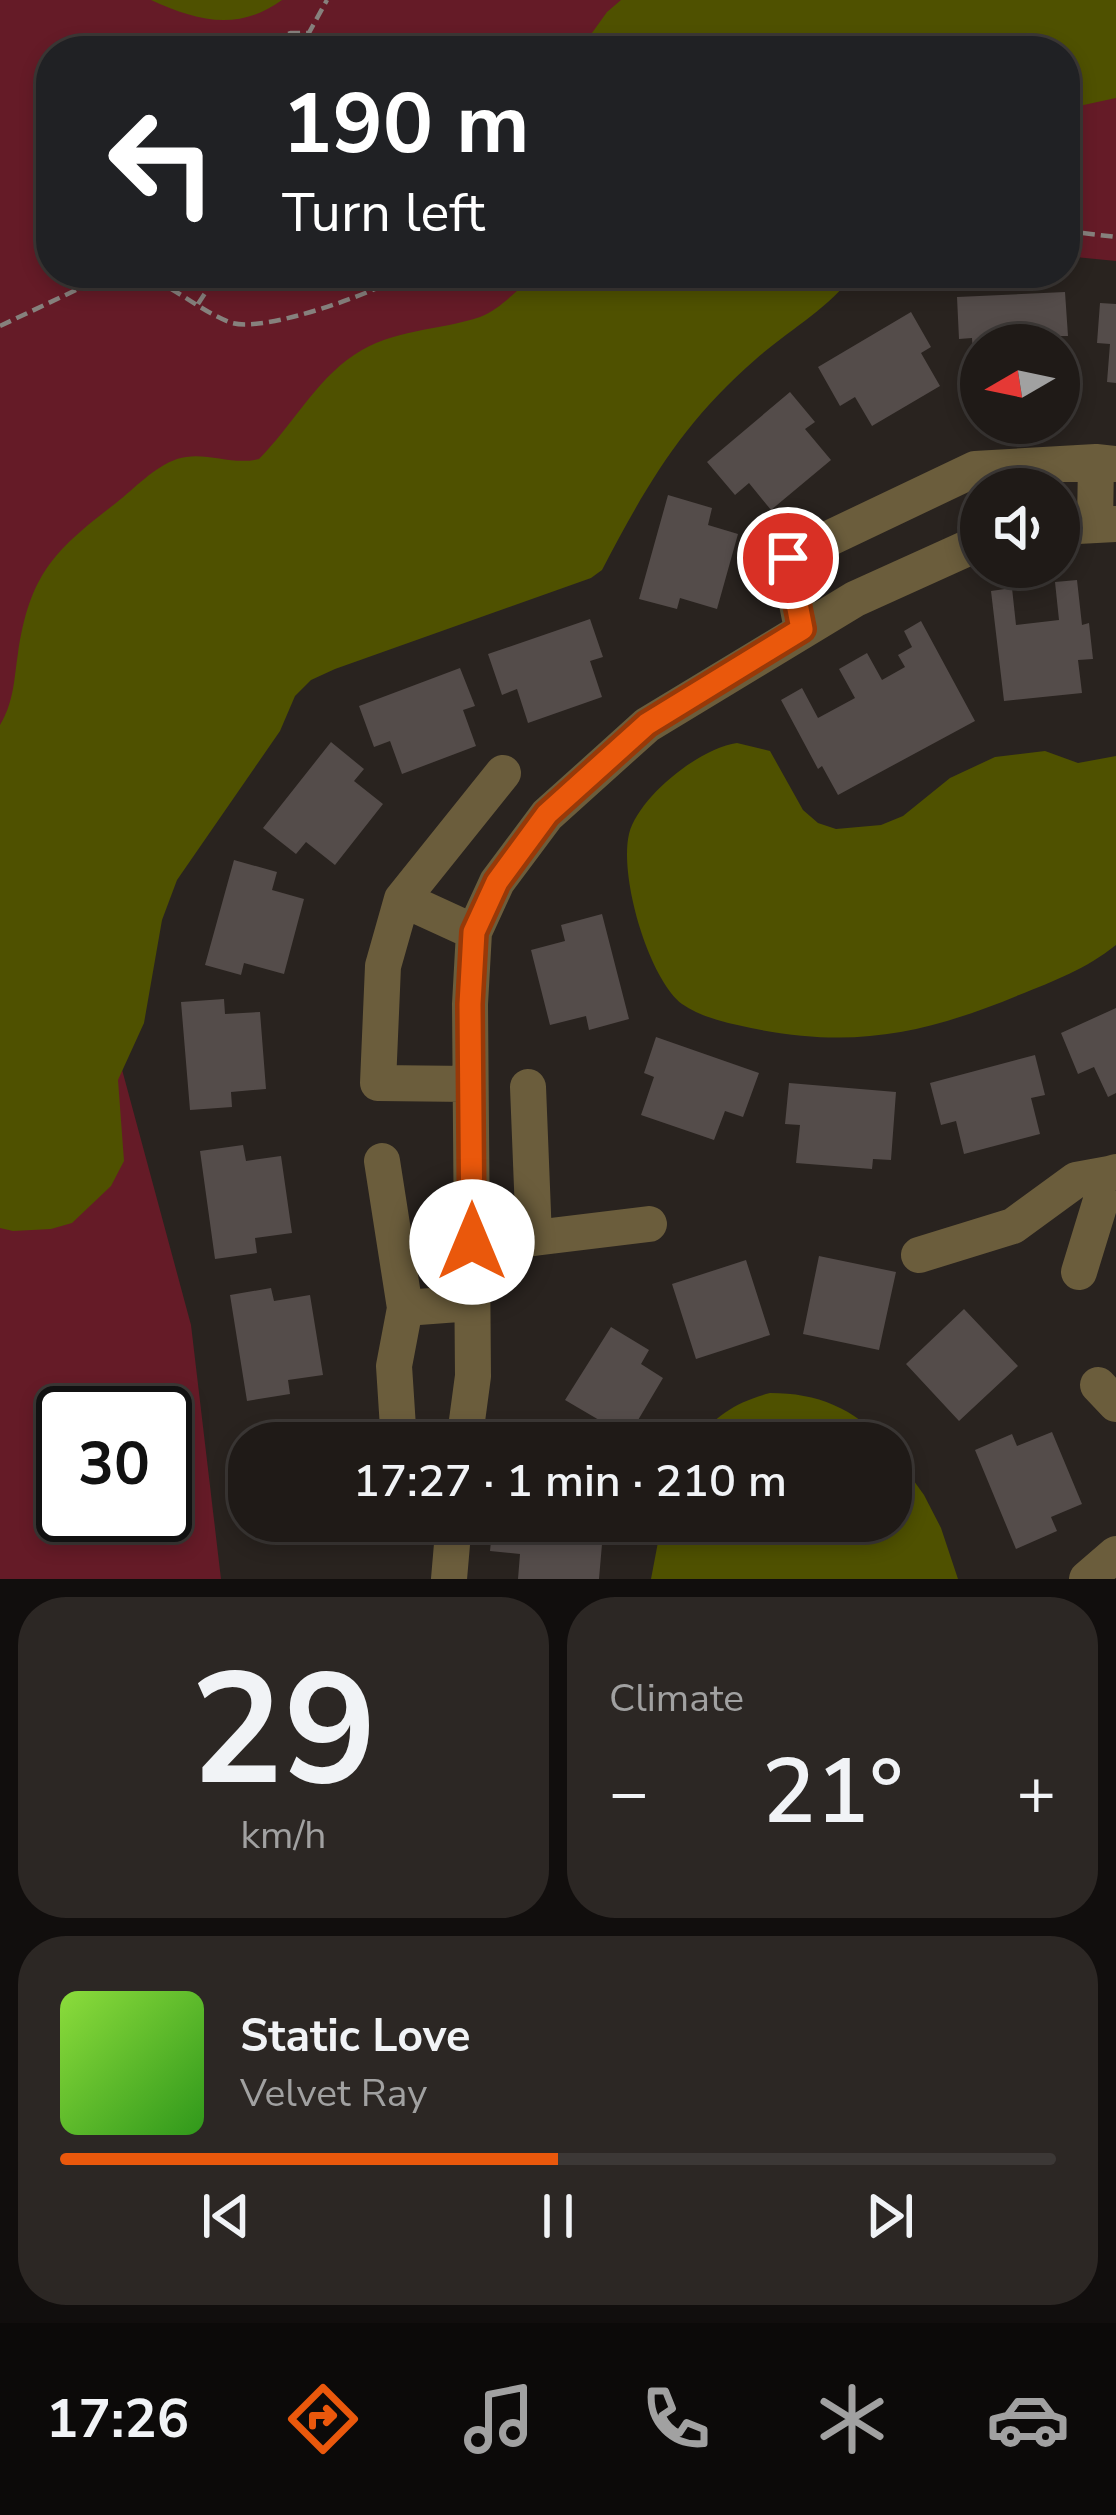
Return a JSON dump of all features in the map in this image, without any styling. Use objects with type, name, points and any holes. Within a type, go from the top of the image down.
[{"type":"street","points":[[802,629],[788,558],[974,469],[1106,463],[1090,525]]},
{"type":"street","points":[[467,1422],[473,1376],[470,1084],[474,932],[497,882],[547,814],[647,724],[802,629],[960,551]]},
{"type":"street","points":[[470,1084],[378,1083],[382,966],[402,899],[502,772]]},
{"type":"street","points":[[402,899],[474,932]]},
{"type":"street","points":[[527,1087],[534,1238]]},
{"type":"street","points":[[382,1161],[405,1308],[394,1366],[398,1422]]},
{"type":"street","points":[[919,1255],[1012,1226],[1076,1180],[1112,1173],[1079,1272]]},
{"type":"street","points":[[472,1242],[649,1224]]},
{"type":"street","points":[[405,1308],[472,1303]]},
{"type":"street","points":[[449,1579],[452,1542]]},
{"type":"path","points":[[306,36],[327,0]]},
{"type":"path","points":[[282,36],[308,32]]},
{"type":"path","points":[[1080,233],[1116,237]]},
{"type":"path","points":[[0,326],[80,288]]},
{"type":"path","points":[[167,288],[234,324],[261,324],[378,288]]},
{"type":"path","points":[[198,304],[208,288]]},
{"type":"shaded area","points":[[0,0],[1116,0],[1116,261],[1080,257],[1080,36],[36,36],[36,288],[778,288],[342,450],[100,988],[191,1325],[221,1579],[0,1579]]},
{"type":"shaded area","points":[[151,0],[282,0],[249,16],[217,20]]},
{"type":"shaded area","points":[[621,0],[1116,0],[1116,98],[1080,106],[1080,36],[590,36]]},
{"type":"shaded area","points":[[521,288],[842,288],[707,407],[651,483],[602,570],[591,578],[335,669],[311,680],[295,696],[280,731],[177,880],[162,920],[144,1023],[118,1080],[124,1161],[111,1186],[72,1223],[51,1229],[0,1228],[0,725],[11,699],[23,626],[38,583],[61,550],[160,467],[187,457],[259,459],[327,378],[354,355],[399,335],[464,322],[496,308]]},
{"type":"shaded area","points":[[737,743],[770,751],[803,810],[818,823],[836,829],[881,825],[903,816],[950,778],[995,757],[1045,751],[1078,763],[1116,756],[1116,945],[1081,968],[1019,995],[952,1020],[888,1034],[788,1034],[724,1022],[690,1009],[658,972],[639,925],[628,874],[629,834],[645,804],[673,776],[706,754]]},
{"type":"shaded area","points":[[770,1393],[804,1396],[834,1405],[863,1422],[714,1422],[746,1401]]},
{"type":"shaded area","points":[[912,1478],[941,1528],[958,1579],[651,1579],[658,1542],[912,1542]]},
{"type":"building","points":[[1065,292],[1067,324],[960,324],[959,339],[957,297]]},
{"type":"building","points":[[1100,303],[1116,304],[1116,383],[1107,382],[1110,344],[1097,343]]},
{"type":"building","points":[[911,312],[931,347],[921,353],[940,386],[872,426],[855,397],[840,406],[818,367]]},
{"type":"building","points":[[790,392],[815,422],[805,429],[831,460],[771,510],[749,483],[735,495],[707,462]]},
{"type":"building","points":[[668,495],[712,508],[708,525],[738,534],[717,609],[680,598],[677,609],[639,599]]},
{"type":"building","points":[[1012,588],[1016,625],[1059,620],[1056,588],[1078,588],[1082,625],[1089,623],[1093,659],[1078,660],[1082,693],[1004,701],[991,591]]},
{"type":"building","points":[[590,619],[603,657],[590,661],[602,697],[528,723],[517,689],[502,695],[488,654]]},
{"type":"building","points":[[921,621],[975,721],[838,795],[822,766],[818,769],[781,700],[802,688],[818,718],[855,698],[839,669],[867,653],[882,680],[905,667],[898,655],[912,647],[904,631]]},
{"type":"building","points":[[460,668],[475,706],[463,710],[476,746],[402,774],[390,741],[374,747],[359,706]]},
{"type":"building","points":[[331,742],[364,769],[354,781],[383,804],[335,865],[306,842],[296,854],[263,828]]},
{"type":"building","points":[[234,860],[277,872],[272,890],[304,899],[284,974],[244,963],[241,975],[205,965]]},
{"type":"building","points":[[602,914],[629,1019],[589,1030],[586,1016],[550,1025],[531,950],[565,941],[561,925]]},
{"type":"building","points":[[224,999],[225,1014],[260,1012],[266,1089],[231,1092],[232,1107],[190,1110],[181,1002]]},
{"type":"building","points":[[1116,1008],[1116,1093],[1108,1097],[1094,1067],[1078,1074],[1061,1033]]},
{"type":"building","points":[[656,1037],[759,1073],[743,1117],[725,1111],[714,1140],[641,1115],[654,1077],[644,1073]]},
{"type":"building","points":[[1035,1055],[1045,1095],[1031,1098],[1040,1134],[964,1154],[956,1121],[941,1125],[930,1083]]},
{"type":"building","points":[[789,1083],[896,1092],[891,1160],[873,1159],[872,1169],[796,1163],[800,1125],[785,1124]]},
{"type":"building","points":[[243,1145],[246,1161],[281,1156],[292,1233],[255,1238],[257,1253],[215,1259],[200,1151]]},
{"type":"building","points":[[819,1256],[896,1272],[879,1350],[803,1334]]},
{"type":"building","points":[[746,1260],[770,1335],[696,1359],[672,1284]]},
{"type":"building","points":[[271,1288],[274,1301],[310,1295],[323,1375],[288,1380],[290,1394],[247,1401],[230,1295]]},
{"type":"building","points":[[964,1309],[1018,1366],[959,1421],[906,1364]]},
{"type":"building","points":[[611,1327],[649,1350],[641,1364],[663,1378],[637,1422],[602,1422],[565,1400]]},
{"type":"building","points":[[1052,1432],[1082,1504],[1051,1517],[1057,1531],[1016,1549],[975,1450],[1012,1434],[1017,1446]]},
{"type":"building","points":[[491,1542],[602,1542],[599,1579],[518,1579],[520,1554],[490,1551]]},
{"type":"route","points":[[472,1242],[474,932],[497,882],[547,814],[647,724],[802,629],[788,558]]}]
